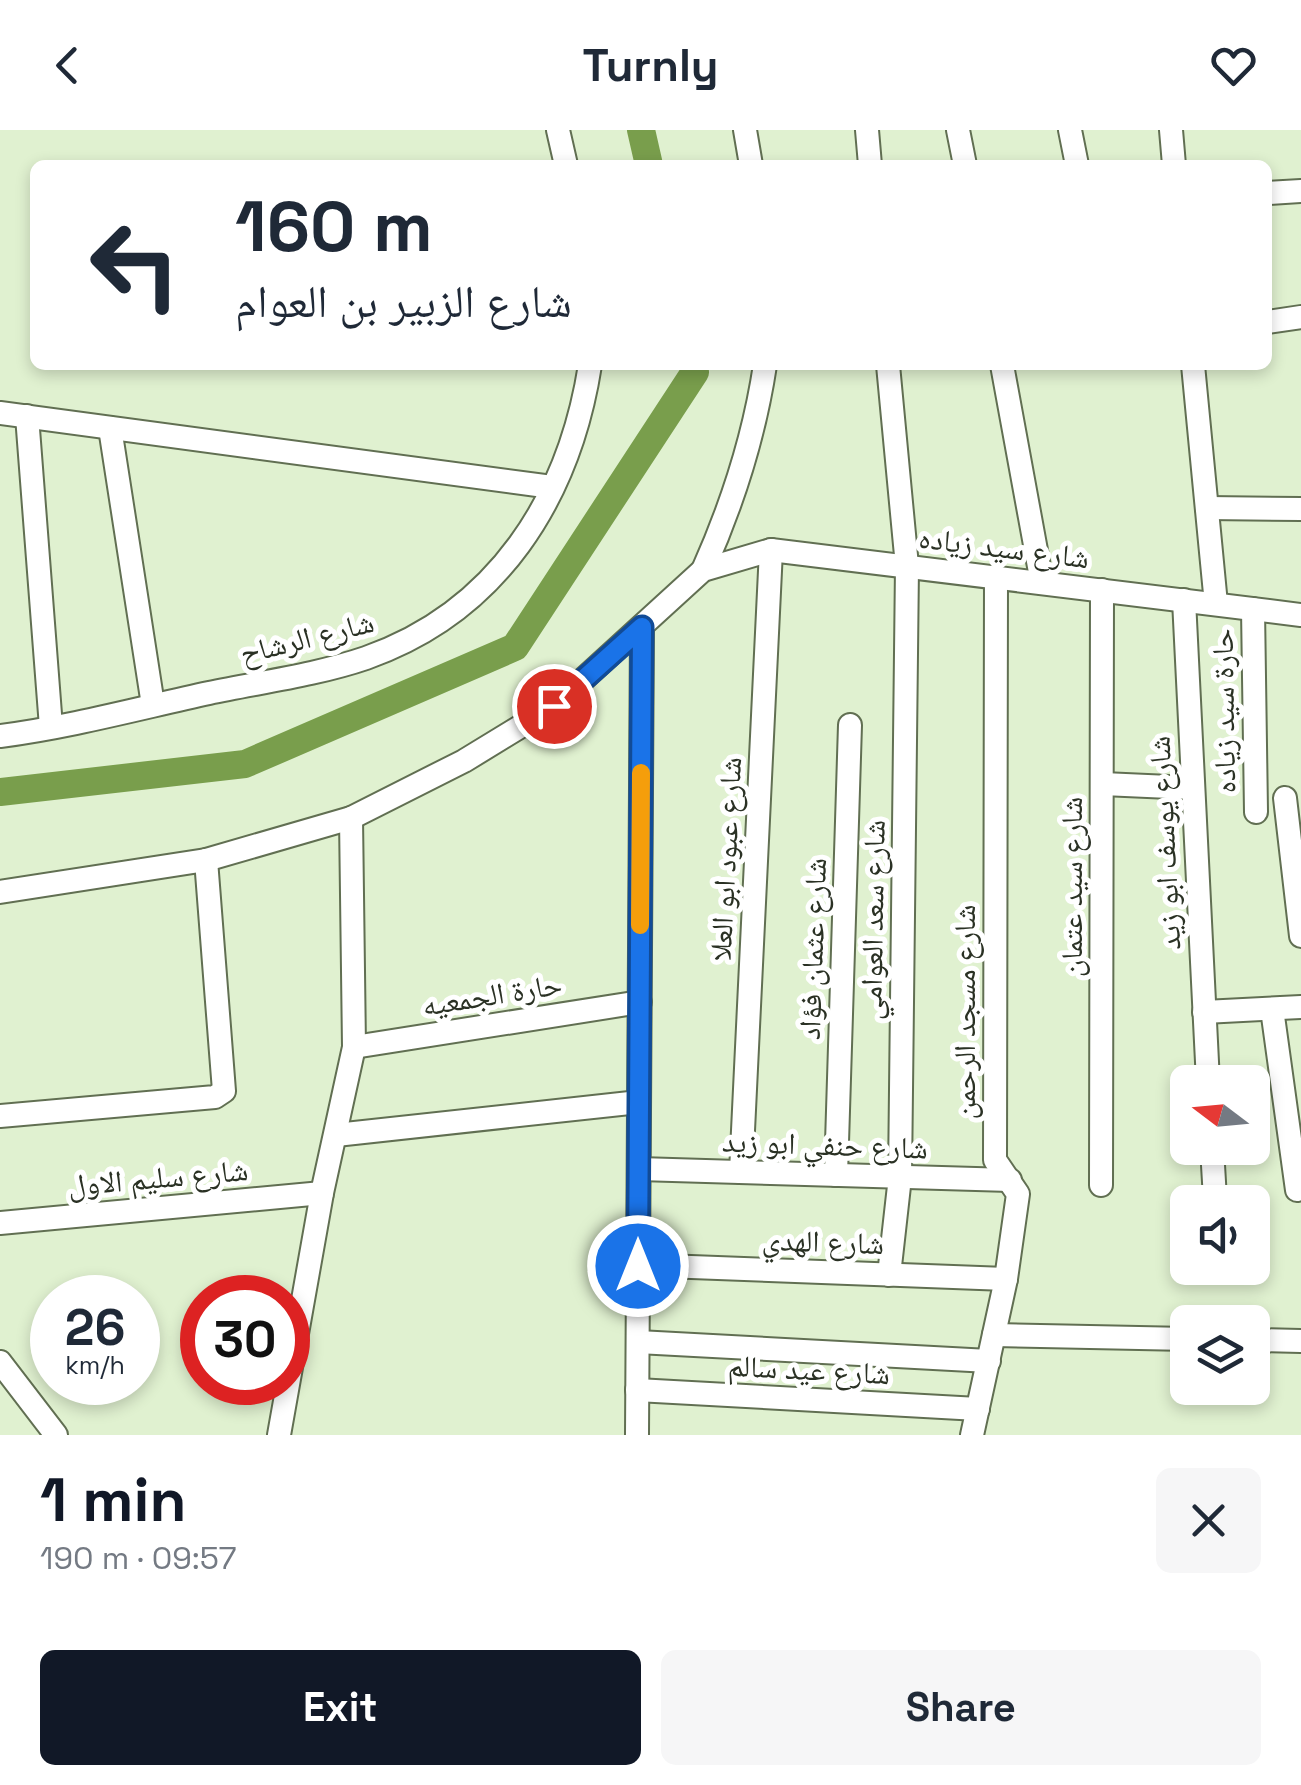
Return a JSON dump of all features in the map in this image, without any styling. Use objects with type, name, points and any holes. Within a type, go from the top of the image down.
[{"type":"street","points":[[558,130],[565,160]]},
{"type":"street","points":[[745,130],[750,160]]},
{"type":"street","points":[[867,130],[870,160]]},
{"type":"street","points":[[958,130],[964,160]]},
{"type":"street","points":[[1070,130],[1076,160]]},
{"type":"street","points":[[1170,130],[1173,160]]},
{"type":"street","points":[[1272,193],[1301,191]]},
{"type":"street","points":[[1272,321],[1301,317]]},
{"type":"street","name":"شارع الرشاح","points":[[0,736],[346,664],[426,633],[468,603],[513,555],[552,487],[572,440],[589,370]]},
{"type":"street","points":[[0,892],[206,860],[351,818],[464,761],[554,706],[703,570],[738,488],[753,436],[764,370]]},
{"type":"street","name":"شارع سعد العوامي","points":[[888,370],[906,566],[900,1177],[889,1274]]},
{"type":"street","points":[[1003,370],[1042,583]]},
{"type":"street","points":[[1193,370],[1216,604]]},
{"type":"street","points":[[0,413],[552,487]]},
{"type":"street","points":[[27,416],[51,727]]},
{"type":"street","points":[[110,428],[153,705]]},
{"type":"street","points":[[1206,508],[1301,510]]},
{"type":"street","name":"شارع سيد زياده","points":[[703,570],[771,550],[1301,615]]},
{"type":"street","name":"شارع عبود ابو العلا","points":[[741,1172],[771,550]]},
{"type":"street","name":"شارع مسجد الرحمن","points":[[972,1435],[1006,1279],[1018,1194],[995,1160],[996,577]]},
{"type":"street","name":"شارع سيد عتمان","points":[[1101,1185],[1102,590]]},
{"type":"street","name":"شارع يوسف ابو زيد","points":[[1184,600],[1207,1065]]},
{"type":"street","name":"حارة سيد زياده","points":[[1253,609],[1256,812]]},
{"type":"street","points":[[637,1435],[642,627]]},
{"type":"street","name":"شارع عثمان فؤاد","points":[[836,1175],[850,726]]},
{"type":"street","points":[[1103,784],[1192,788]]},
{"type":"street","points":[[1285,798],[1301,936]]},
{"type":"street","points":[[279,1435],[322,1193],[354,1047],[351,818]]},
{"type":"street","points":[[0,1116],[215,1098],[224,1091],[206,860]]},
{"type":"street","name":"حارة الجمعيه","points":[[354,1047],[640,1002]]},
{"type":"street","points":[[1204,1012],[1301,1007]]},
{"type":"street","points":[[1272,1009],[1297,1190]]},
{"type":"street","points":[[336,1135],[639,1102]]},
{"type":"street","name":"شارع حنفي ابو زيد","points":[[639,1169],[1010,1180]]},
{"type":"street","name":"شارع سليم الاول","points":[[0,1223],[322,1193]]},
{"type":"street","name":"شارع الهدي","points":[[638,1266],[1006,1279]]},
{"type":"street","points":[[994,1336],[1170,1339]]},
{"type":"street","points":[[1270,1340],[1301,1340]]},
{"type":"street","points":[[638,1342],[988,1361]]},
{"type":"street","points":[[0,1362],[45,1432]]},
{"type":"street","name":"شارع عيد سالم","points":[[637,1390],[978,1409]]},
{"type":"waterway","points":[[641,130],[648,160]]},
{"type":"waterway","points":[[0,792],[245,764],[515,647],[694,370]]},
{"type":"slow traffic","points":[[640,925],[641,773]]},
{"type":"route","points":[[554,706],[642,627],[638,1266]]}]
